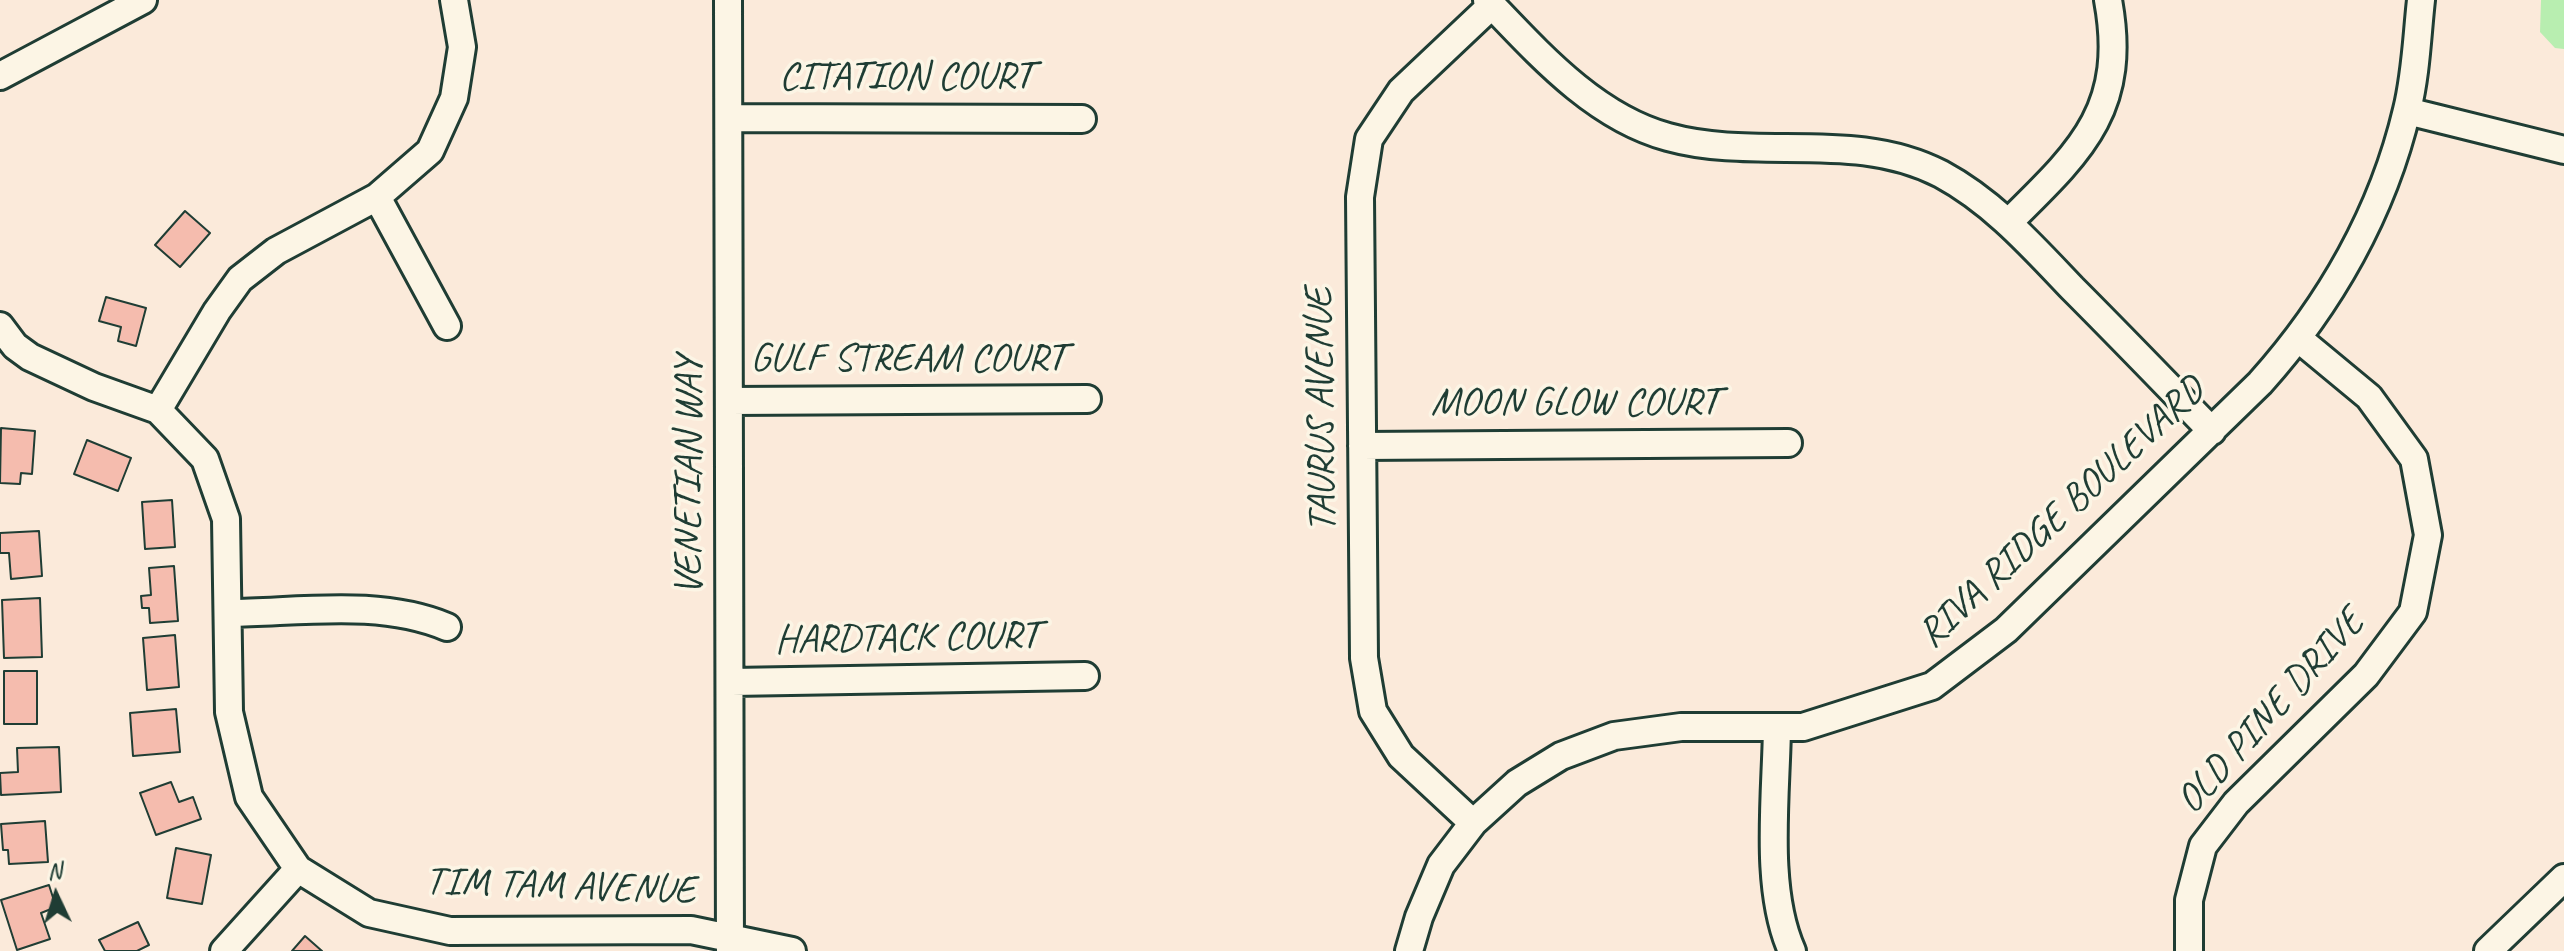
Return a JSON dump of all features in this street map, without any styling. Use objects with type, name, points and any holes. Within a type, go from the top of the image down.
[{"type":"street","points":[[0,76],[143,0]]},
{"type":"street","points":[[158,410],[217,311],[240,279],[276,251],[377,197],[430,151],[454,98],[462,47],[454,0]]},
{"type":"street","name":"VENETIAN WAY","points":[[728,0],[732,682],[730,943]]},
{"type":"street","points":[[2009,222],[2083,146],[2109,95],[2115,38],[2108,0]]},
{"type":"street","name":"RIVA RIDGE BOULEVARD","points":[[1409,951],[1419,917],[1441,865],[1473,823],[1517,783],[1561,756],[1614,736],[1681,727],[1803,727],[1932,686],[2006,630],[2212,431],[2299,339],[2340,277],[2374,206],[2407,111],[2421,0]]},
{"type":"street","points":[[1489,2],[1554,68],[1610,112],[1667,137],[1737,146],[1826,146],[1891,154],[1941,174],[2009,222],[2212,431]]},
{"type":"street","name":"TAURUS AVENUE","points":[[1473,823],[1401,756],[1373,711],[1364,658],[1360,197],[1369,139],[1401,91],[1489,2]]},
{"type":"street","points":[[2407,111],[2564,150]]},
{"type":"street","name":"CITATION COURT","points":[[729,118],[1082,119]]},
{"type":"street","points":[[377,197],[447,326]]},
{"type":"street","name":"OLD PINE DRIVE","points":[[2189,951],[2189,900],[2203,846],[2236,803],[2366,675],[2413,612],[2428,535],[2414,459],[2369,397],[2299,339]]},
{"type":"street","name":"TIM TAM AVENUE","points":[[5,345],[94,387],[158,410],[205,459],[226,519],[230,613],[229,712],[249,797],[298,869],[369,913],[450,941],[691,930],[730,943],[792,951]]},
{"type":"street","name":"GULF STREAM COURT","points":[[730,401],[1087,399]]},
{"type":"street","name":"MOON GLOW COURT","points":[[1362,446],[1788,443]]},
{"type":"street","points":[[230,613],[374,610],[415,614],[447,627]]},
{"type":"street","name":"HARDTACK COURT","points":[[732,682],[1085,676]]},
{"type":"street","points":[[1777,728],[1776,879],[1780,925],[1792,951]]},
{"type":"street","points":[[224,951],[298,869]]},
{"type":"street","points":[[2488,951],[2562,883]]},
{"type":"green space","points":[[2541,0],[2564,0],[2564,49],[2555,48],[2540,32]]},
{"type":"building","points":[[185,211],[210,233],[180,267],[155,245]]},
{"type":"building","points":[[106,297],[146,308],[136,346],[118,341],[121,327],[99,321]]},
{"type":"building","points":[[1,428],[35,431],[32,474],[21,473],[20,484],[0,483]]},
{"type":"building","points":[[87,440],[131,458],[118,491],[74,474]]},
{"type":"building","points":[[172,500],[175,547],[145,549],[142,502]]},
{"type":"building","points":[[39,531],[42,576],[11,579],[9,553],[0,553],[0,533]]},
{"type":"building","points":[[174,566],[178,621],[150,623],[149,608],[142,608],[141,596],[151,595],[149,568]]},
{"type":"building","points":[[40,598],[42,657],[4,658],[2,600]]},
{"type":"building","points":[[175,635],[179,687],[147,690],[143,638]]},
{"type":"building","points":[[4,671],[37,671],[37,724],[4,724]]},
{"type":"building","points":[[176,709],[180,752],[133,756],[130,713]]},
{"type":"building","points":[[59,747],[61,792],[1,795],[0,773],[18,772],[17,748]]},
{"type":"building","points":[[171,782],[179,802],[193,797],[201,819],[156,835],[140,793]]},
{"type":"building","points":[[45,821],[48,862],[9,864],[8,850],[3,850],[1,824]]},
{"type":"building","points":[[176,848],[211,855],[202,904],[167,898]]},
{"type":"building","points":[[49,885],[56,907],[41,913],[50,939],[17,950],[1,900]]},
{"type":"building","points":[[138,922],[149,945],[137,951],[105,951],[99,940]]},
{"type":"building","points":[[305,936],[322,951],[292,951]]}]
